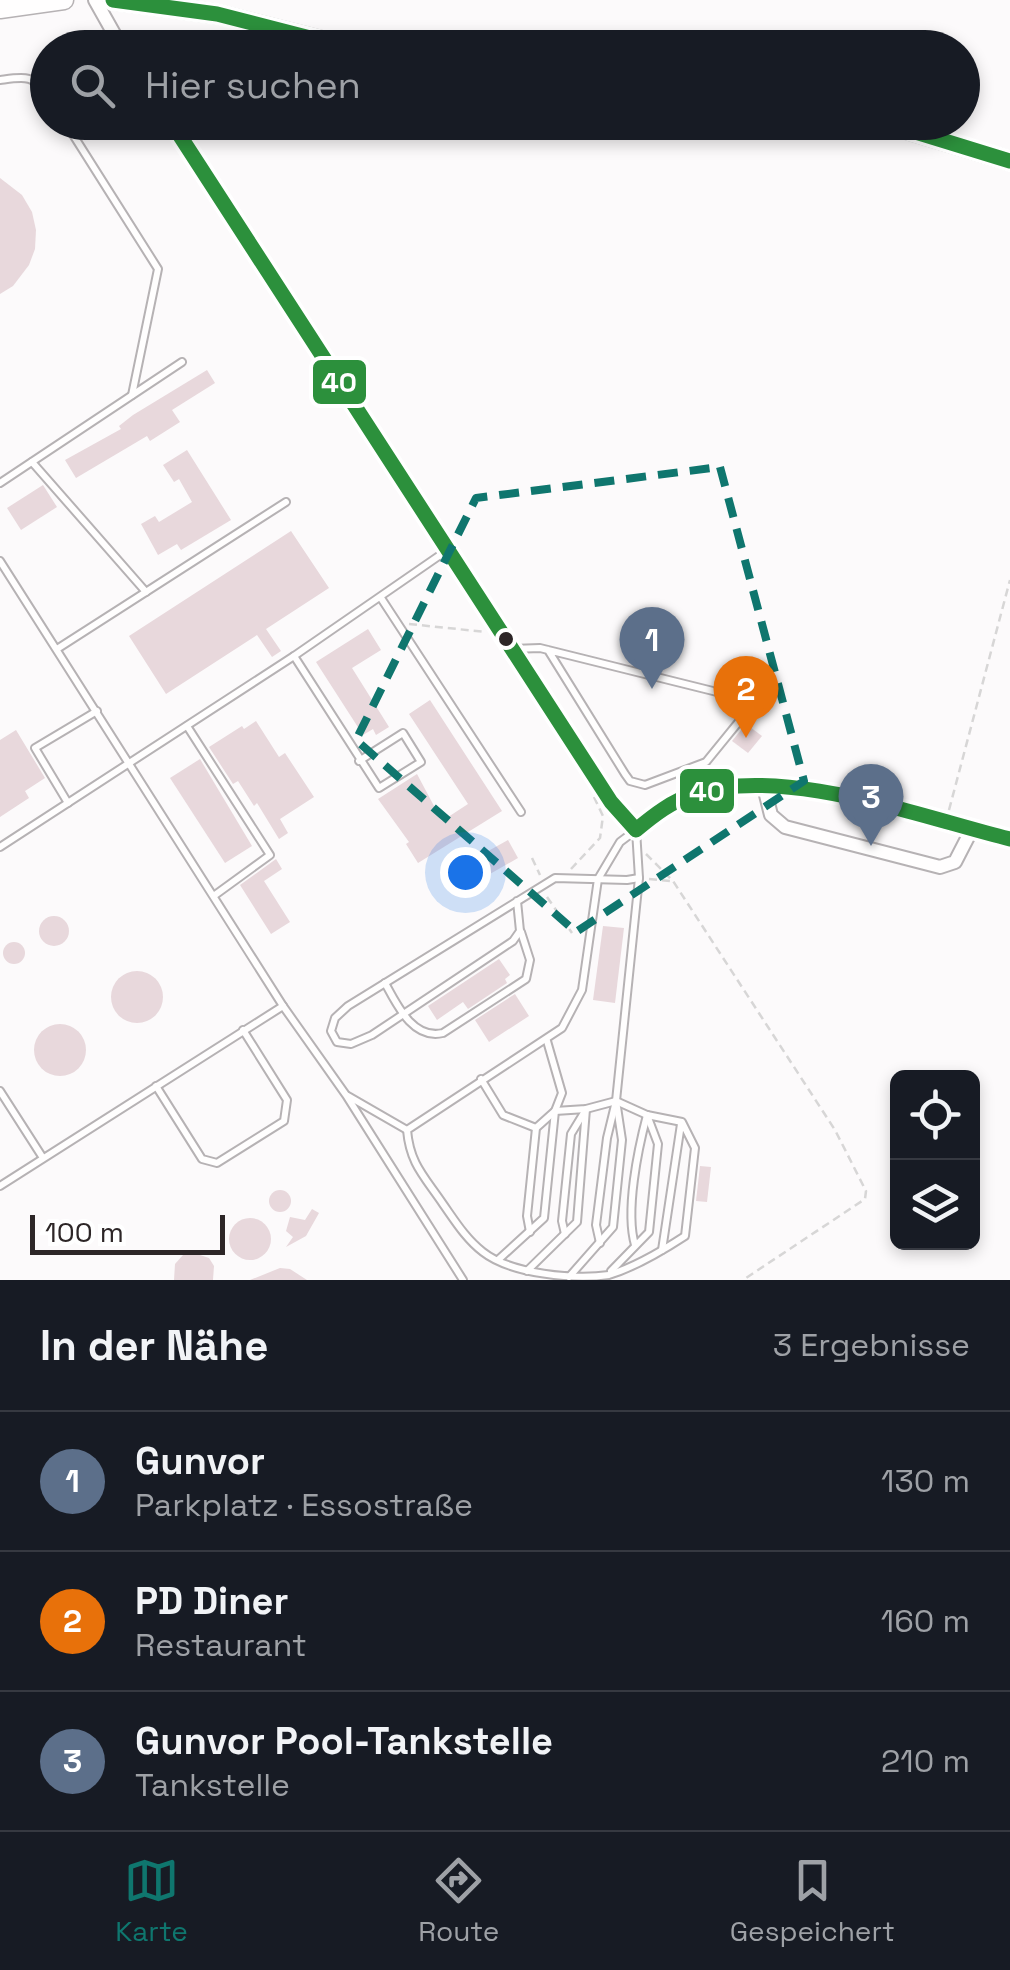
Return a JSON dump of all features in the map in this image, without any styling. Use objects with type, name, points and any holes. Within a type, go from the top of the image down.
[{"type":"street","points":[[0,9],[64,0]]},
{"type":"street","points":[[95,0],[112,30]]},
{"type":"street","points":[[112,0],[216,14],[280,30]]},
{"type":"street","points":[[183,140],[597,780],[636,830],[654,811],[675,801],[716,788],[764,783],[814,789],[1010,840]]},
{"type":"street","points":[[941,140],[1010,161]]},
{"type":"street","points":[[764,783],[771,815],[784,827],[940,867],[951,865],[958,858],[972,829]]},
{"type":"lane","points":[[0,80],[30,79]]},
{"type":"lane","points":[[76,140],[158,269],[132,396]]},
{"type":"lane","points":[[0,483],[182,362]]},
{"type":"lane","points":[[32,462],[146,592]]},
{"type":"lane","points":[[57,649],[286,502]]},
{"type":"lane","points":[[0,847],[294,656],[447,551]]},
{"type":"lane","points":[[0,562],[463,1280]]},
{"type":"lane","points":[[381,598],[522,812]]},
{"type":"lane","points":[[511,649],[524,646],[548,650],[734,696],[741,705],[741,718],[706,762],[644,785],[636,784],[625,774],[548,650]]},
{"type":"lane","points":[[294,656],[359,761],[378,788],[421,762],[402,733],[359,761]]},
{"type":"lane","points":[[68,803],[35,748],[97,711]]},
{"type":"lane","points":[[187,726],[270,855],[215,894]]},
{"type":"lane","points":[[407,1130],[562,1028],[582,990],[598,879],[620,842],[636,830],[639,878],[616,1101],[606,1138],[596,1225],[600,1243]]},
{"type":"lane","points":[[520,931],[513,941],[372,1035],[351,1044],[337,1042],[332,1031],[334,1018],[544,886],[566,876],[639,878]]},
{"type":"lane","points":[[385,983],[402,1014],[422,1032],[443,1033],[526,979],[530,960],[520,931],[517,901]]},
{"type":"lane","points":[[0,1186],[283,1006]]},
{"type":"lane","points":[[156,1086],[202,1160],[218,1163],[284,1122],[287,1100],[243,1030]]},
{"type":"lane","points":[[498,1260],[544,1218],[555,1111],[562,1094],[547,1040]]},
{"type":"lane","points":[[481,1080],[503,1115],[536,1128]]},
{"type":"lane","points":[[0,1092],[43,1158]]},
{"type":"lane","points":[[346,1095],[407,1130]]},
{"type":"lane","points":[[569,1276],[614,1227],[622,1140],[616,1101]]},
{"type":"lane","points":[[530,1232],[527,1216],[536,1128],[555,1111],[586,1110],[616,1101],[648,1115],[682,1122]]},
{"type":"lane","points":[[565,1235],[562,1220],[571,1134],[586,1110]]},
{"type":"lane","points":[[527,1271],[577,1222],[586,1110]]},
{"type":"lane","points":[[606,1276],[648,1232],[658,1144],[648,1115]]},
{"type":"lane","points":[[636,1245],[630,1229],[640,1142],[648,1115]]},
{"type":"lane","points":[[407,1130],[410,1156],[458,1226],[478,1248],[542,1277],[606,1276],[662,1251],[684,1236],[696,1148],[682,1122]]},
{"type":"lane","points":[[662,1251],[682,1122]]},
{"type":"path","points":[[946,822],[1010,580]]},
{"type":"path","points":[[398,623],[501,633]]},
{"type":"path","points":[[566,876],[600,838],[603,816],[593,800],[597,780]]},
{"type":"path","points":[[639,850],[653,858],[672,881],[835,1130],[866,1191],[865,1199],[743,1280]]},
{"type":"path","points":[[532,858],[546,894],[572,933]]},
{"type":"highlighted area","points":[[720,467],[804,781],[576,932],[356,740],[476,498]]},
{"type":"building","points":[[0,178],[22,195],[36,230],[29,265],[13,286],[0,294]]},
{"type":"building","points":[[207,370],[215,383],[172,410],[180,422],[150,441],[147,436],[76,478],[65,460],[121,429],[119,426],[133,415]]},
{"type":"building","points":[[187,450],[231,520],[181,550],[177,544],[158,555],[141,524],[155,516],[159,522],[192,502],[179,479],[174,482],[163,465]]},
{"type":"building","points":[[43,485],[57,507],[21,530],[7,508]]},
{"type":"building","points":[[291,531],[329,588],[266,629],[281,651],[272,657],[257,635],[166,694],[129,636]]},
{"type":"building","points":[[368,629],[381,650],[352,668],[389,727],[376,735],[373,729],[363,735],[316,662]]},
{"type":"building","points":[[430,700],[502,811],[418,863],[406,844],[409,842],[378,799],[417,774],[442,821],[468,804],[409,714]]},
{"type":"building","points":[[256,721],[279,757],[285,753],[314,797],[280,819],[288,833],[279,839],[257,803],[254,806],[238,781],[233,784],[209,747]]},
{"type":"building","points":[[746,724],[762,736],[748,753],[732,741]]},
{"type":"building","points":[[16,730],[45,778],[25,791],[29,798],[0,817],[0,740]]},
{"type":"building","points":[[200,759],[252,846],[225,863],[170,778]]},
{"type":"building","points":[[508,840],[518,858],[483,878],[472,860]]},
{"type":"building","points":[[276,859],[282,869],[264,881],[290,922],[271,934],[240,885]]},
{"type":"building","points":[[54,916],[68,925],[69,931],[60,945],[54,946],[40,937],[39,931],[48,917]]},
{"type":"building","points":[[603,926],[624,928],[615,1003],[593,1000]]},
{"type":"building","points":[[14,942],[25,953],[14,964],[3,953]]},
{"type":"building","points":[[499,959],[510,975],[505,979],[507,983],[468,1009],[463,1002],[437,1020],[428,1006]]},
{"type":"building","points":[[137,971],[155,979],[163,997],[155,1015],[137,1023],[119,1015],[111,997],[119,979]]},
{"type":"building","points":[[515,994],[529,1016],[489,1042],[475,1020]]},
{"type":"building","points":[[60,1024],[78,1032],[86,1050],[78,1068],[60,1076],[42,1068],[34,1050],[42,1032]]},
{"type":"building","points":[[700,1166],[711,1167],[707,1202],[696,1201]]},
{"type":"building","points":[[280,1190],[288,1193],[288,1209],[280,1212],[272,1209],[269,1201],[272,1193]]},
{"type":"building","points":[[312,1209],[319,1213],[306,1236],[286,1247],[293,1237],[286,1231],[290,1217],[305,1220]]},
{"type":"building","points":[[250,1218],[265,1224],[271,1239],[265,1254],[250,1260],[235,1254],[229,1239],[235,1224]]},
{"type":"building","points":[[191,1252],[209,1258],[214,1266],[213,1280],[174,1280],[175,1264]]},
{"type":"building","points":[[280,1268],[290,1269],[307,1280],[250,1280]]},
{"type":"transit line","name":"40","points":[[113,0],[217,14],[279,30]]},
{"type":"transit line","name":"40","points":[[183,140],[611,802],[636,830],[656,814],[694,794],[729,787],[768,786],[852,797],[1010,839]]},
{"type":"transit line","name":"40","points":[[942,140],[1010,161]]},
{"type":"place","name":"Gunvor","points":[[652,689]]},
{"type":"place","name":"PD Diner","points":[[746,738]]},
{"type":"place","name":"Gunvor Pool-Tankstelle","points":[[871,846]]}]
